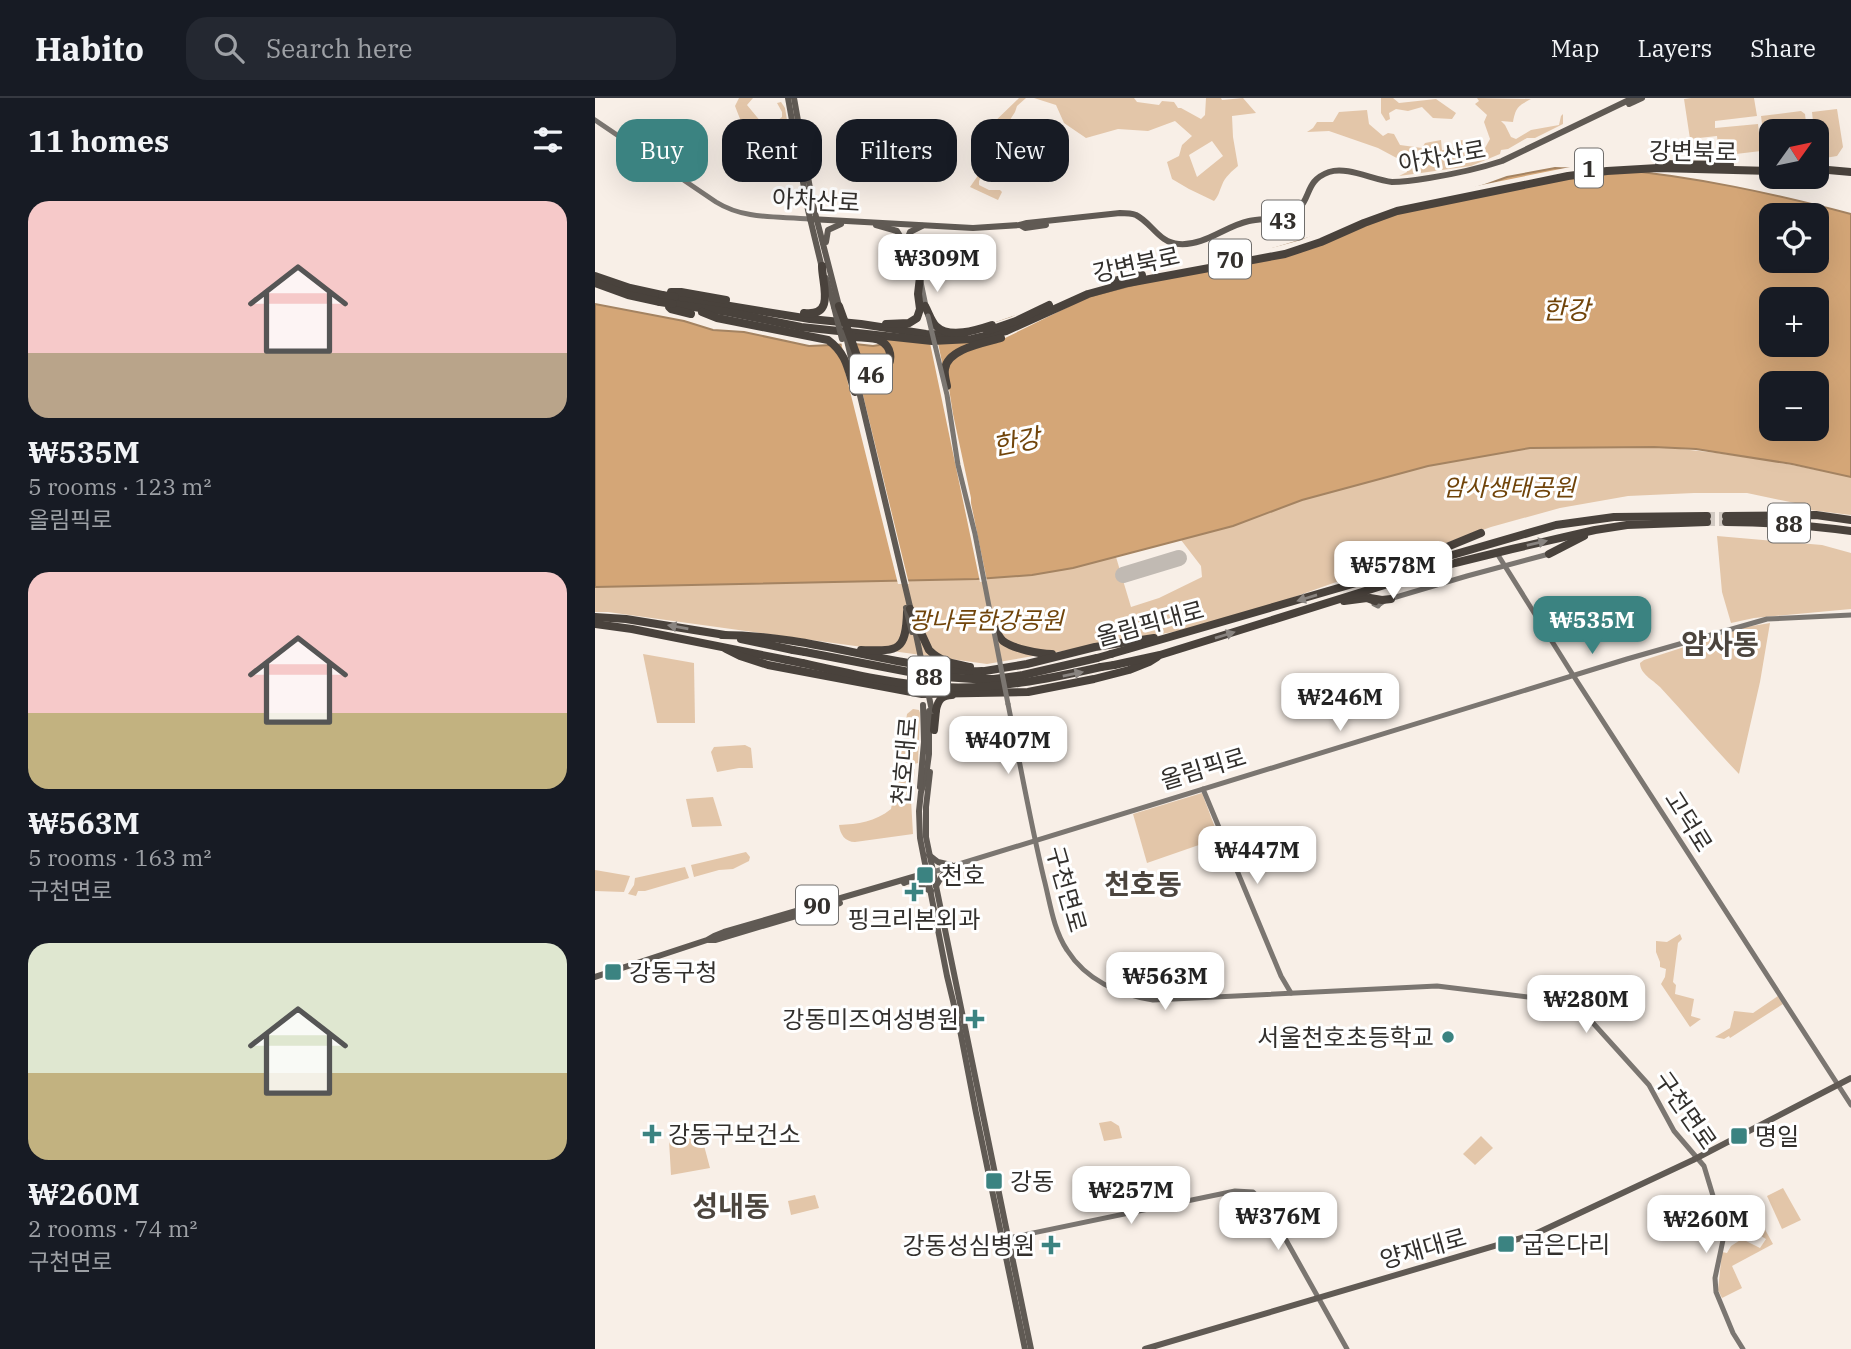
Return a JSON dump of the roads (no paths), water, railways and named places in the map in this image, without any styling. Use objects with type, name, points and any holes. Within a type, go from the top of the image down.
[{"type":"highway","name":"강변북로","points":[[674,300],[689,310],[728,312],[801,327],[876,331],[953,341],[984,337],[1087,294],[1285,254],[1413,205],[1569,171],[1670,163],[1759,168]]},
{"type":"highway","points":[[1829,171],[1851,175]]},
{"type":"highway","points":[[1829,174],[1851,175]]},
{"type":"highway","points":[[689,310],[669,307],[671,292],[811,314],[820,311],[827,296],[823,284],[825,264]]},
{"type":"highway","name":"강변북로","points":[[595,276],[661,298]]},
{"type":"highway","points":[[861,324],[901,324],[913,321],[920,309],[920,278]]},
{"type":"highway","name":"강변북로","points":[[595,285],[628,295],[861,324],[876,331]]},
{"type":"highway","name":"46","points":[[689,310],[783,330],[854,337],[874,338],[887,346],[890,353],[891,360],[885,371],[871,374],[861,367],[837,306]]},
{"type":"highway","points":[[925,306],[931,319],[942,331],[971,330],[1004,322],[1020,322]]},
{"type":"highway","points":[[737,307],[764,307]]},
{"type":"highway","points":[[723,317],[801,327]]},
{"type":"highway","points":[[947,396],[944,370],[950,357],[1001,338],[1020,322]]},
{"type":"highway","points":[[783,330],[828,341],[837,347],[843,355],[855,391]]},
{"type":"highway","name":"88","points":[[1851,520],[1816,515],[1726,519],[1806,524],[1851,531]]},
{"type":"highway","name":"올림픽대로","points":[[595,617],[626,619],[722,635],[930,676],[972,679],[1013,676],[1097,658],[1512,537],[1577,522],[1626,516],[1707,519],[1595,530],[1455,563],[1160,655],[1024,683],[966,687],[919,685],[595,624]]},
{"type":"highway","points":[[1549,554],[1595,530]]},
{"type":"highway","points":[[1386,574],[1481,533]]},
{"type":"highway","points":[[1331,602],[1391,599]]},
{"type":"highway","points":[[844,650],[889,651],[899,646],[906,634],[909,609]]},
{"type":"highway","points":[[909,609],[929,650],[943,662],[992,672],[1055,667]]},
{"type":"highway","points":[[994,627],[1002,640],[1013,646],[1036,653],[1069,653]]},
{"type":"highway","points":[[722,635],[779,638],[914,664],[984,671],[1010,668],[1113,643],[1182,634]]},
{"type":"highway","points":[[809,674],[797,668],[794,657],[800,648],[812,645]]},
{"type":"highway","points":[[726,649],[768,665],[863,687],[879,685]]},
{"type":"highway","points":[[1086,649],[1101,652],[1105,659],[1105,671],[1094,679]]},
{"type":"highway","points":[[835,670],[858,680],[910,694],[1001,694],[1028,692],[1094,679],[1129,670],[1160,655]]},
{"type":"highway","points":[[876,664],[914,664]]},
{"type":"highway","points":[[1028,692],[1039,695]]},
{"type":"highway","points":[[910,694],[930,709],[934,730]]},
{"type":"highway","points":[[930,709],[941,698],[949,696]]},
{"type":"main road","name":"아차산로","points":[[595,120],[716,202],[731,210],[755,216],[973,228],[1120,213],[1142,219],[1172,243],[1192,243],[1206,240],[1239,224],[1290,215],[1302,205],[1313,182],[1336,170],[1399,182],[1483,168],[1633,98]]},
{"type":"main road","name":"아차산로","points":[[1020,225],[1024,228],[1122,216],[1131,217],[1144,224],[1162,242],[1172,246],[1206,244],[1245,226],[1296,216],[1306,205],[1317,184],[1332,174],[1351,175],[1388,184],[1429,181],[1487,169],[1642,98]]},
{"type":"main road","name":"천호대로","points":[[792,100],[813,219],[837,306],[930,709],[929,754],[919,811],[920,838],[947,939],[1024,1349]]},
{"type":"main road","points":[[825,264],[826,232],[848,222]]},
{"type":"main road","points":[[867,223],[897,230],[909,250]]},
{"type":"main road","points":[[896,223],[920,278],[925,306]]},
{"type":"main road","points":[[909,250],[910,232],[927,225]]},
{"type":"main road","name":"천호대로","points":[[837,306],[855,391],[909,609]]},
{"type":"main road","name":"구천면로","points":[[931,319],[958,465],[975,534],[1035,840],[1054,920],[1062,942],[1072,957],[1105,985],[1128,995],[1153,1000],[1437,986],[1538,998],[1565,1004],[1577,1010],[1593,1023],[1649,1086],[1674,1131],[1707,1172],[1723,1240],[1715,1278],[1716,1292],[1733,1333],[1743,1349]]},
{"type":"main road","points":[[1374,601],[1391,599],[1549,554]]},
{"type":"main road","points":[[1491,569],[1498,560],[1498,555],[1518,562]]},
{"type":"main road","name":"고덕로","points":[[1498,555],[1851,1105]]},
{"type":"main road","name":"올림픽로","points":[[595,977],[951,865],[1573,675],[1766,619],[1851,615]]},
{"type":"main road","name":"천호대로","points":[[926,856],[925,818],[934,730]]},
{"type":"main road","points":[[1203,789],[1281,976],[1291,993]]},
{"type":"main road","points":[[926,856],[951,865],[933,889],[911,879],[926,856]]},
{"type":"main road","name":"천호대로","points":[[933,889],[947,976],[967,1050],[1031,1349]]},
{"type":"main road","name":"양재대로","points":[[1145,1349],[1534,1234],[1697,1158],[1851,1078]]},
{"type":"main road","points":[[1009,1238],[1235,1191],[1253,1192],[1267,1206],[1347,1349]]},
{"type":"water","name":"한강","points":[[1555,168],[1599,168],[1675,176],[1808,203],[1759,203],[1759,273],[1829,273],[1829,208],[1851,214],[1851,477],[1792,464],[1696,449],[1530,448],[1428,466],[1302,500],[1233,526],[1073,568],[1032,575],[977,579],[595,587],[595,304],[684,321],[713,330],[744,332],[809,346],[873,346],[887,339],[942,342],[1022,314],[1276,248],[1507,177]]},
{"type":"tunnel","points":[[1707,516],[1726,516]]},
{"type":"tunnel","points":[[1707,522],[1726,522]]},
{"type":"place","name":"천호","points":[[925,875]]},
{"type":"place","name":"핑크리본외과","points":[[914,892]]},
{"type":"place","name":"강동구청","points":[[613,972]]},
{"type":"place","name":"강동미즈여성병원","points":[[975,1019]]},
{"type":"place","name":"서울천호초등학교","points":[[1448,1037]]},
{"type":"place","name":"강동구보건소","points":[[652,1134]]},
{"type":"place","name":"명일","points":[[1739,1136]]},
{"type":"place","name":"강동","points":[[994,1181]]},
{"type":"place","name":"굽은다리","points":[[1506,1244]]},
{"type":"place","name":"강동성심병원","points":[[1051,1245]]},
{"type":"district","name":"암사동","points":[[1720,643]]},
{"type":"district","name":"천호동","points":[[1143,883]]},
{"type":"district","name":"성내동","points":[[731,1205]]},
{"type":"park label","name":"암사생태공원","points":[[1509,487]]},
{"type":"park label","name":"광나루한강공원","points":[[986,620]]}]
